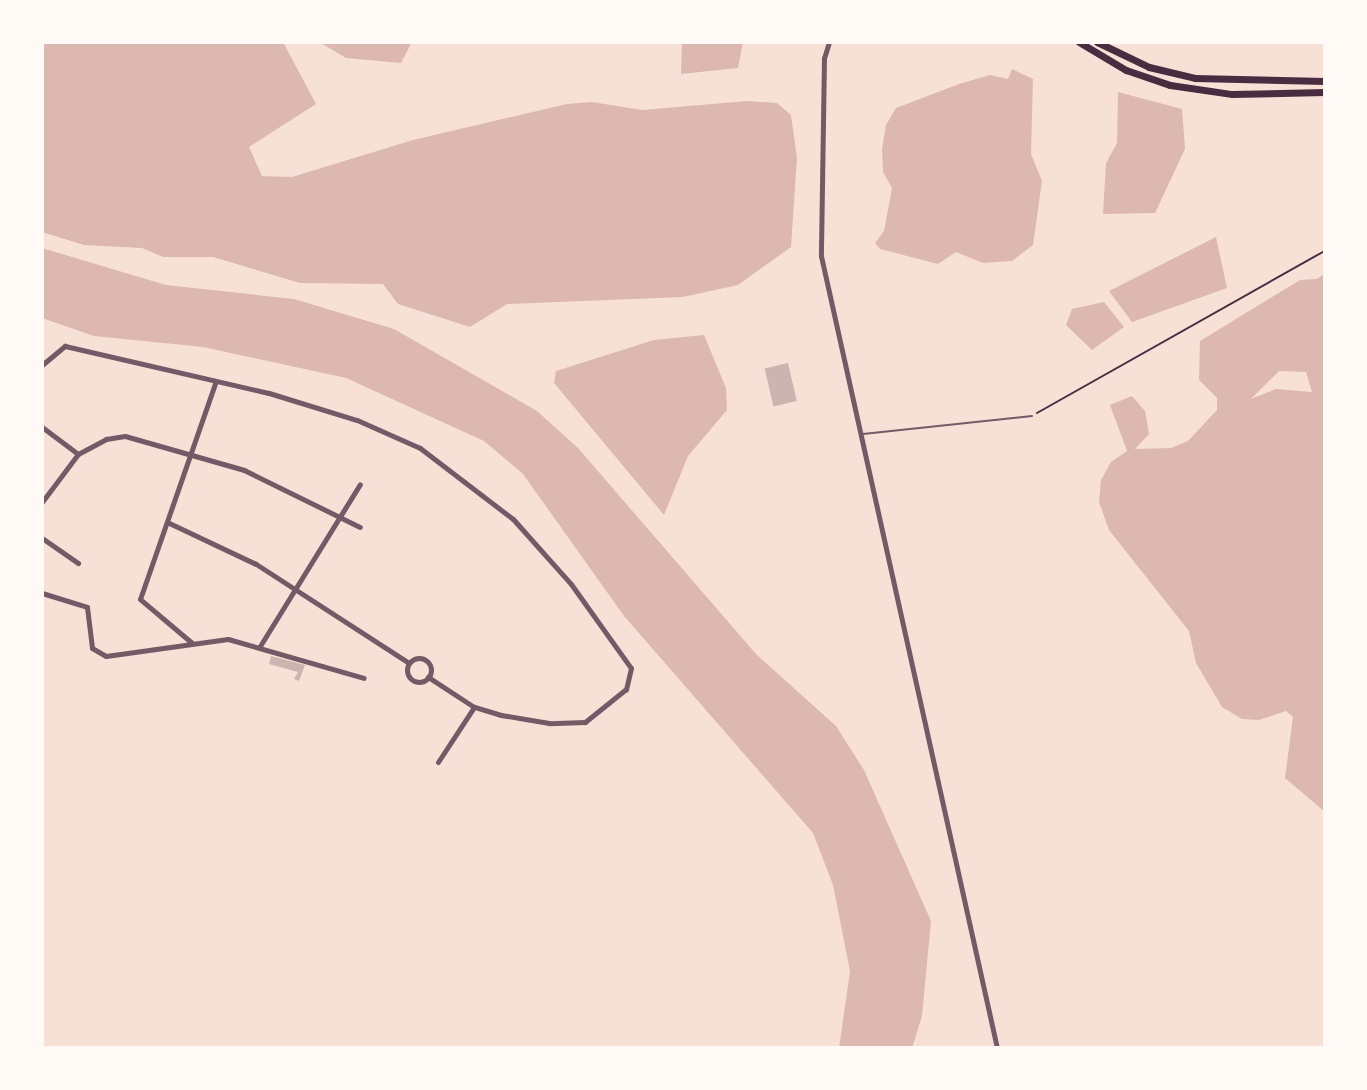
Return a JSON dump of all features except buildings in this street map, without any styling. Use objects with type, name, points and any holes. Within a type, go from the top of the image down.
[{"type":"main road","points":[[1079,42],[1126,70],[1170,85],[1232,94],[1325,92]]},
{"type":"main road","points":[[1097,42],[1138,63],[1195,78],[1325,81]]},
{"type":"street","points":[[829,42],[824,58],[821,256],[997,1048]]},
{"type":"street","points":[[42,365],[65,346],[215,384],[269,393],[357,420],[420,448],[478,487],[571,584],[631,668],[626,689],[585,722],[534,721],[474,707],[428,677],[411,680],[409,663]]},
{"type":"street","points":[[192,643],[140,599],[215,384]]},
{"type":"street","points":[[42,427],[78,454]]},
{"type":"street","points":[[42,502],[78,454],[106,439],[125,436],[190,453],[288,489],[360,527]]},
{"type":"street","points":[[260,647],[360,484]]},
{"type":"street","points":[[167,522],[297,589],[409,663],[426,661],[428,677]]},
{"type":"street","points":[[42,538],[78,563]]},
{"type":"street","points":[[42,593],[87,607],[92,648],[106,656],[228,639],[364,678]]},
{"type":"street","points":[[438,762],[474,707]]},
{"type":"lane","points":[[862,434],[1032,416]]},
{"type":"path","points":[[1032,416],[1325,251]]},
{"type":"shaded area","points":[[42,42],[283,42],[316,104],[249,147],[262,176],[292,177],[413,140],[567,104],[592,102],[642,110],[747,101],[777,103],[791,115],[797,158],[791,247],[738,285],[683,297],[507,304],[470,327],[398,304],[383,284],[300,283],[213,257],[163,257],[142,248],[84,245],[42,232]]},
{"type":"shaded area","points":[[319,42],[412,42],[401,63],[346,58]]},
{"type":"shaded area","points":[[682,42],[743,42],[738,68],[681,74]]},
{"type":"shaded area","points":[[1012,69],[1033,79],[1031,154],[1042,181],[1033,245],[1012,261],[983,263],[956,252],[938,264],[880,249],[875,243],[884,231],[892,188],[883,172],[882,149],[886,125],[896,108],[990,75],[1008,79]]},
{"type":"shaded area","points":[[1118,92],[1182,109],[1185,149],[1155,213],[1103,214],[1106,163],[1117,143]]},
{"type":"shaded area","points":[[1216,237],[1227,288],[1132,322],[1109,291]]},
{"type":"shaded area","points":[[42,248],[166,285],[294,299],[394,329],[537,411],[578,448],[756,654],[836,726],[864,770],[931,921],[922,1016],[912,1048],[839,1048],[850,971],[833,885],[813,833],[624,616],[523,474],[484,441],[346,378],[203,347],[94,336],[42,318]]},
{"type":"shaded area","points":[[1325,273],[1325,812],[1285,778],[1293,717],[1286,711],[1259,720],[1242,719],[1222,707],[1196,663],[1189,631],[1109,530],[1099,502],[1101,480],[1111,462],[1127,451],[1110,405],[1132,396],[1145,411],[1149,434],[1135,449],[1171,448],[1188,441],[1217,410],[1217,398],[1199,380],[1200,341],[1300,280],[1317,279]],"holes":[[[1279,371],[1306,372],[1312,392],[1276,389],[1251,399]]]},
{"type":"shaded area","points":[[1104,302],[1124,327],[1092,350],[1066,325],[1072,309]]},
{"type":"shaded area","points":[[704,335],[726,388],[727,410],[688,456],[664,515],[554,383],[556,371],[654,340]]}]
